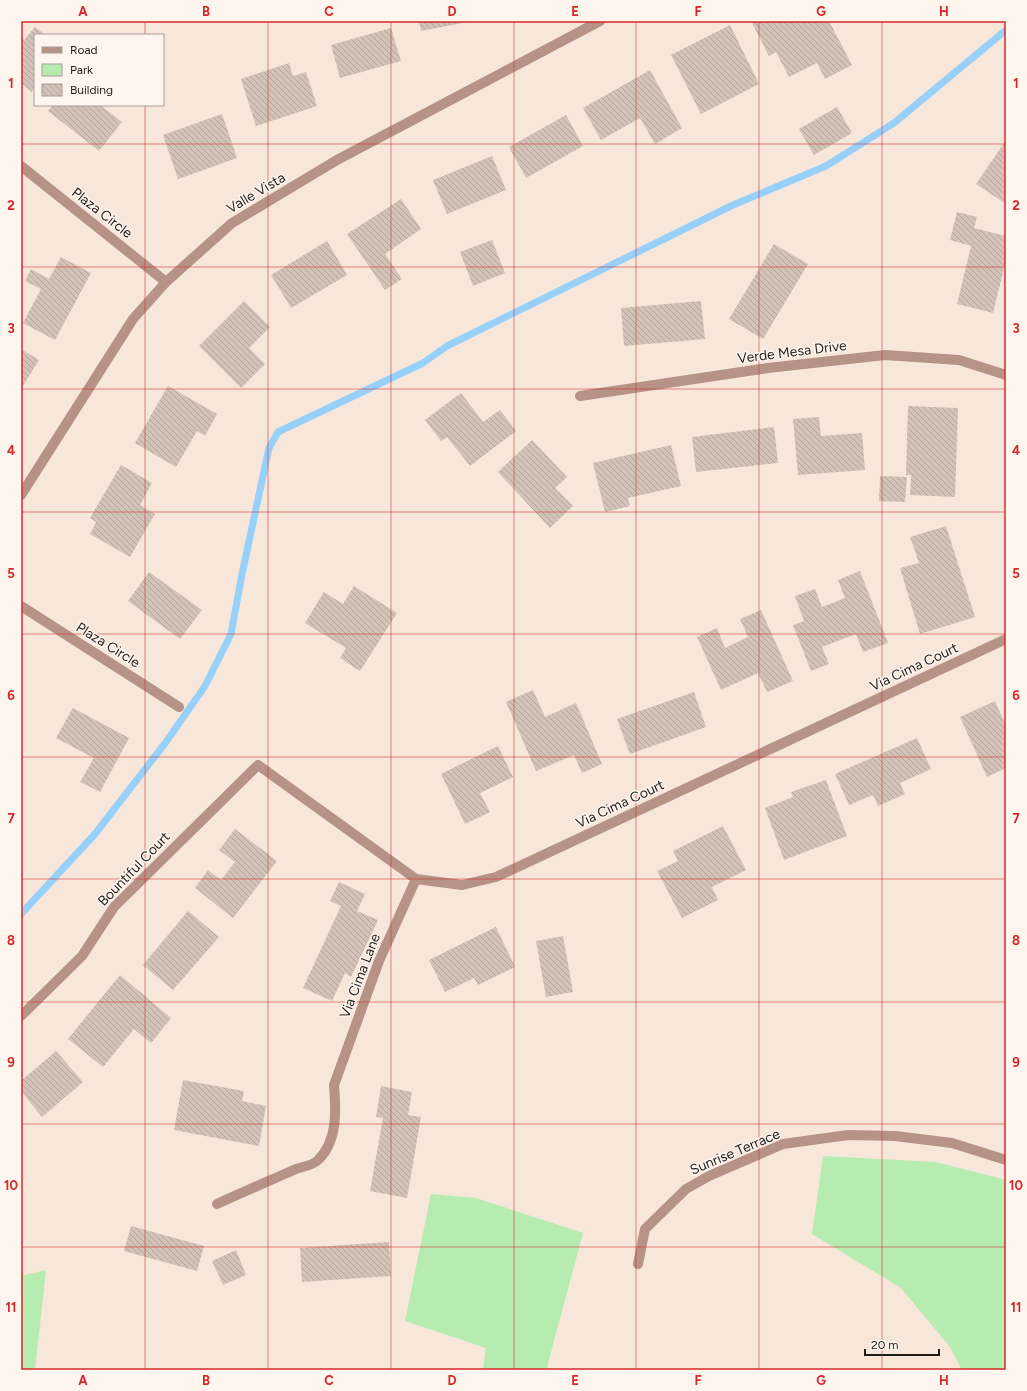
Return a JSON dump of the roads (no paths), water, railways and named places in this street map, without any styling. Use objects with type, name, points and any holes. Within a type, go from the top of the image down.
[{"type":"street","name":"Valle Vista","points":[[21,496],[133,319],[166,282],[232,223],[337,160],[600,21]]},
{"type":"street","name":"Plaza Circle","points":[[21,166],[166,282]]},
{"type":"street","name":"Verde Mesa Drive","points":[[580,396],[768,368],[885,355],[959,360],[1006,375]]},
{"type":"street","name":"Plaza Circle","points":[[21,606],[179,707]]},
{"type":"street","name":"Via Cima Court","points":[[258,765],[416,879],[462,885],[496,877],[1006,639]]},
{"type":"street","name":"Bountiful Court","points":[[21,1016],[82,956],[114,907],[258,765]]},
{"type":"street","name":"Via Cima Lane","points":[[217,1204],[317,1162],[328,1147],[334,1129],[336,1102],[334,1085],[379,961],[416,879]]},
{"type":"street","name":"Sunrise Terrace","points":[[638,1264],[645,1229],[686,1189],[709,1176],[783,1144],[848,1135],[895,1136],[952,1143],[1006,1160]]},
{"type":"waterway","points":[[21,914],[95,834],[166,742],[205,686],[231,634],[242,574],[269,448],[278,432],[423,363],[447,346],[733,205],[826,166],[894,123],[1006,30]]}]
